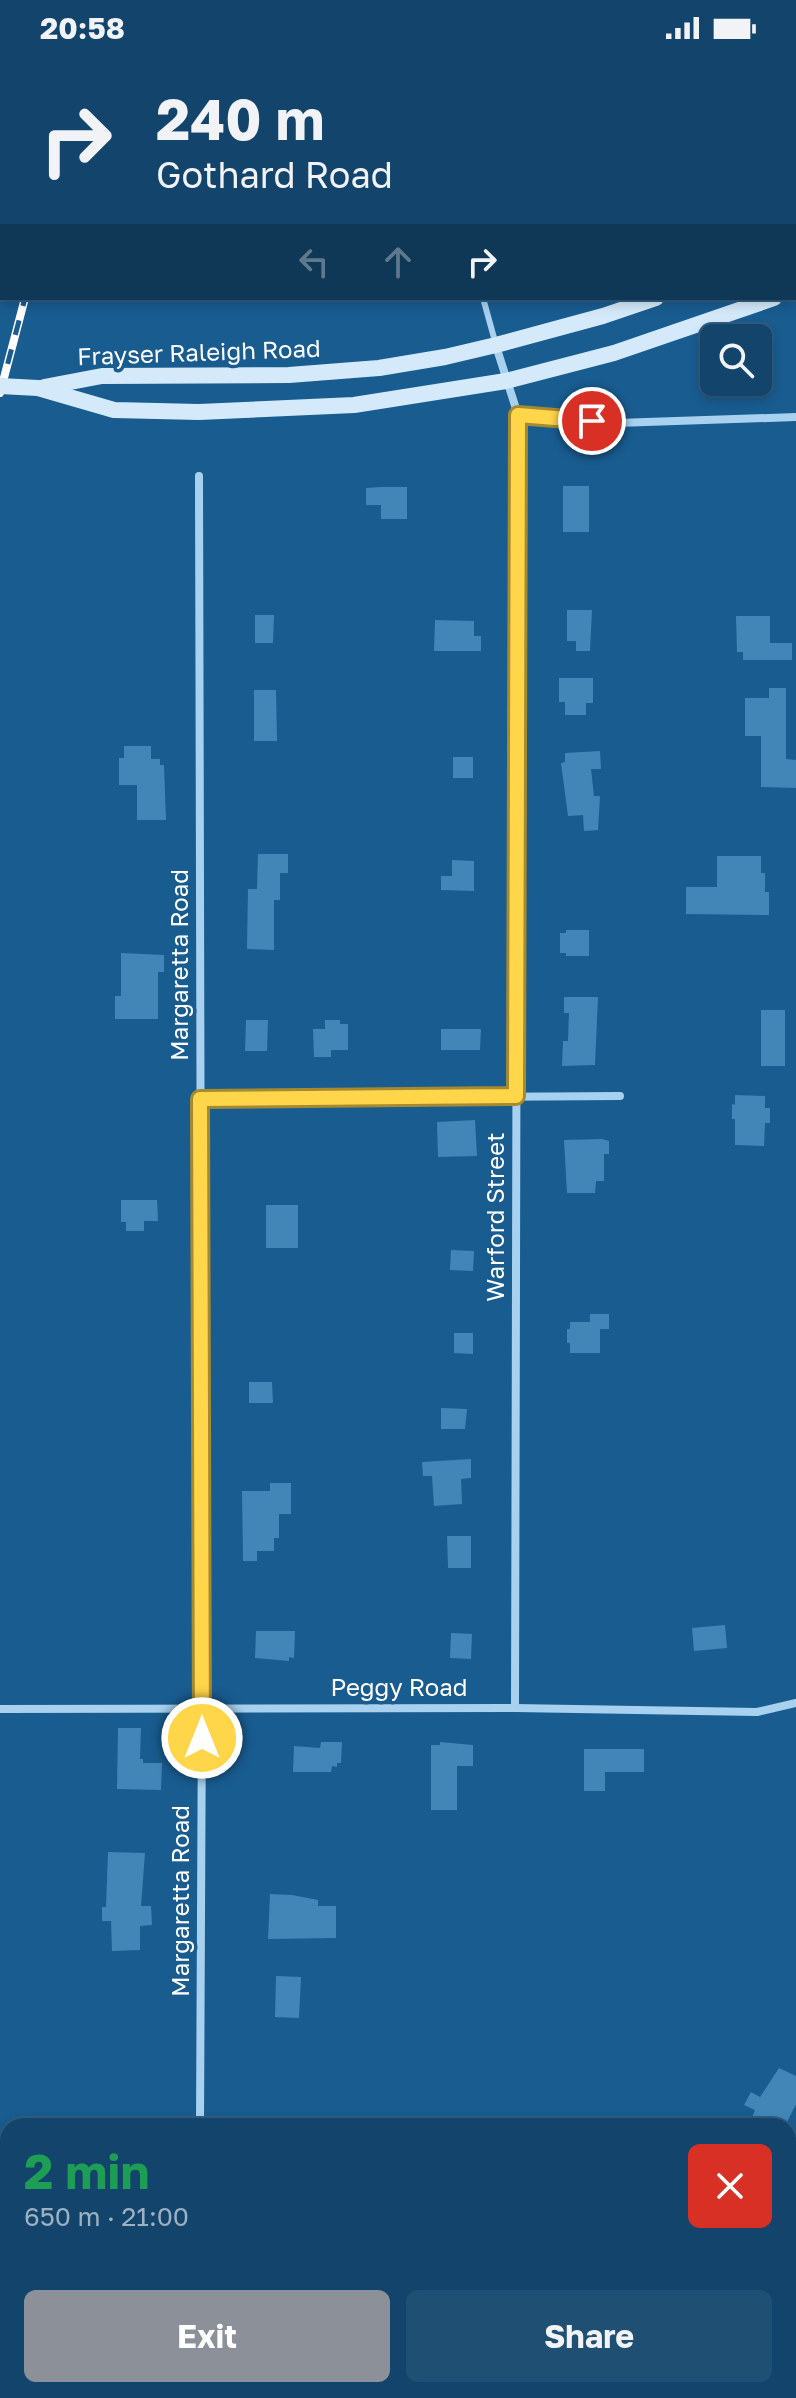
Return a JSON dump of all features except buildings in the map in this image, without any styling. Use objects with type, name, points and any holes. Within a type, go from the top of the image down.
[{"type":"main road","name":"Frayser Raleigh Road","points":[[38,388],[102,376],[275,375],[379,368],[496,345],[650,300]]},
{"type":"main road","name":"Frayser Raleigh Road","points":[[38,388],[114,410],[199,412],[354,405],[506,381],[614,353],[768,300]]},
{"type":"main road","points":[[0,386],[38,388]]},
{"type":"street","name":"Warford Street","points":[[496,345],[518,415],[515,1708]]},
{"type":"street","points":[[518,415],[617,423],[796,417]]},
{"type":"street","name":"Margaretta Road","points":[[199,476],[200,2118]]},
{"type":"street","points":[[200,1099],[620,1096]]},
{"type":"street","name":"Peggy Road","points":[[0,1709],[515,1708],[757,1712],[796,1703]]},
{"type":"lane","points":[[484,300],[496,345]]},
{"type":"railway","points":[[0,393],[24,300]]},
{"type":"route","points":[[202,1738],[200,1099],[516,1096],[518,415],[592,421]]}]
